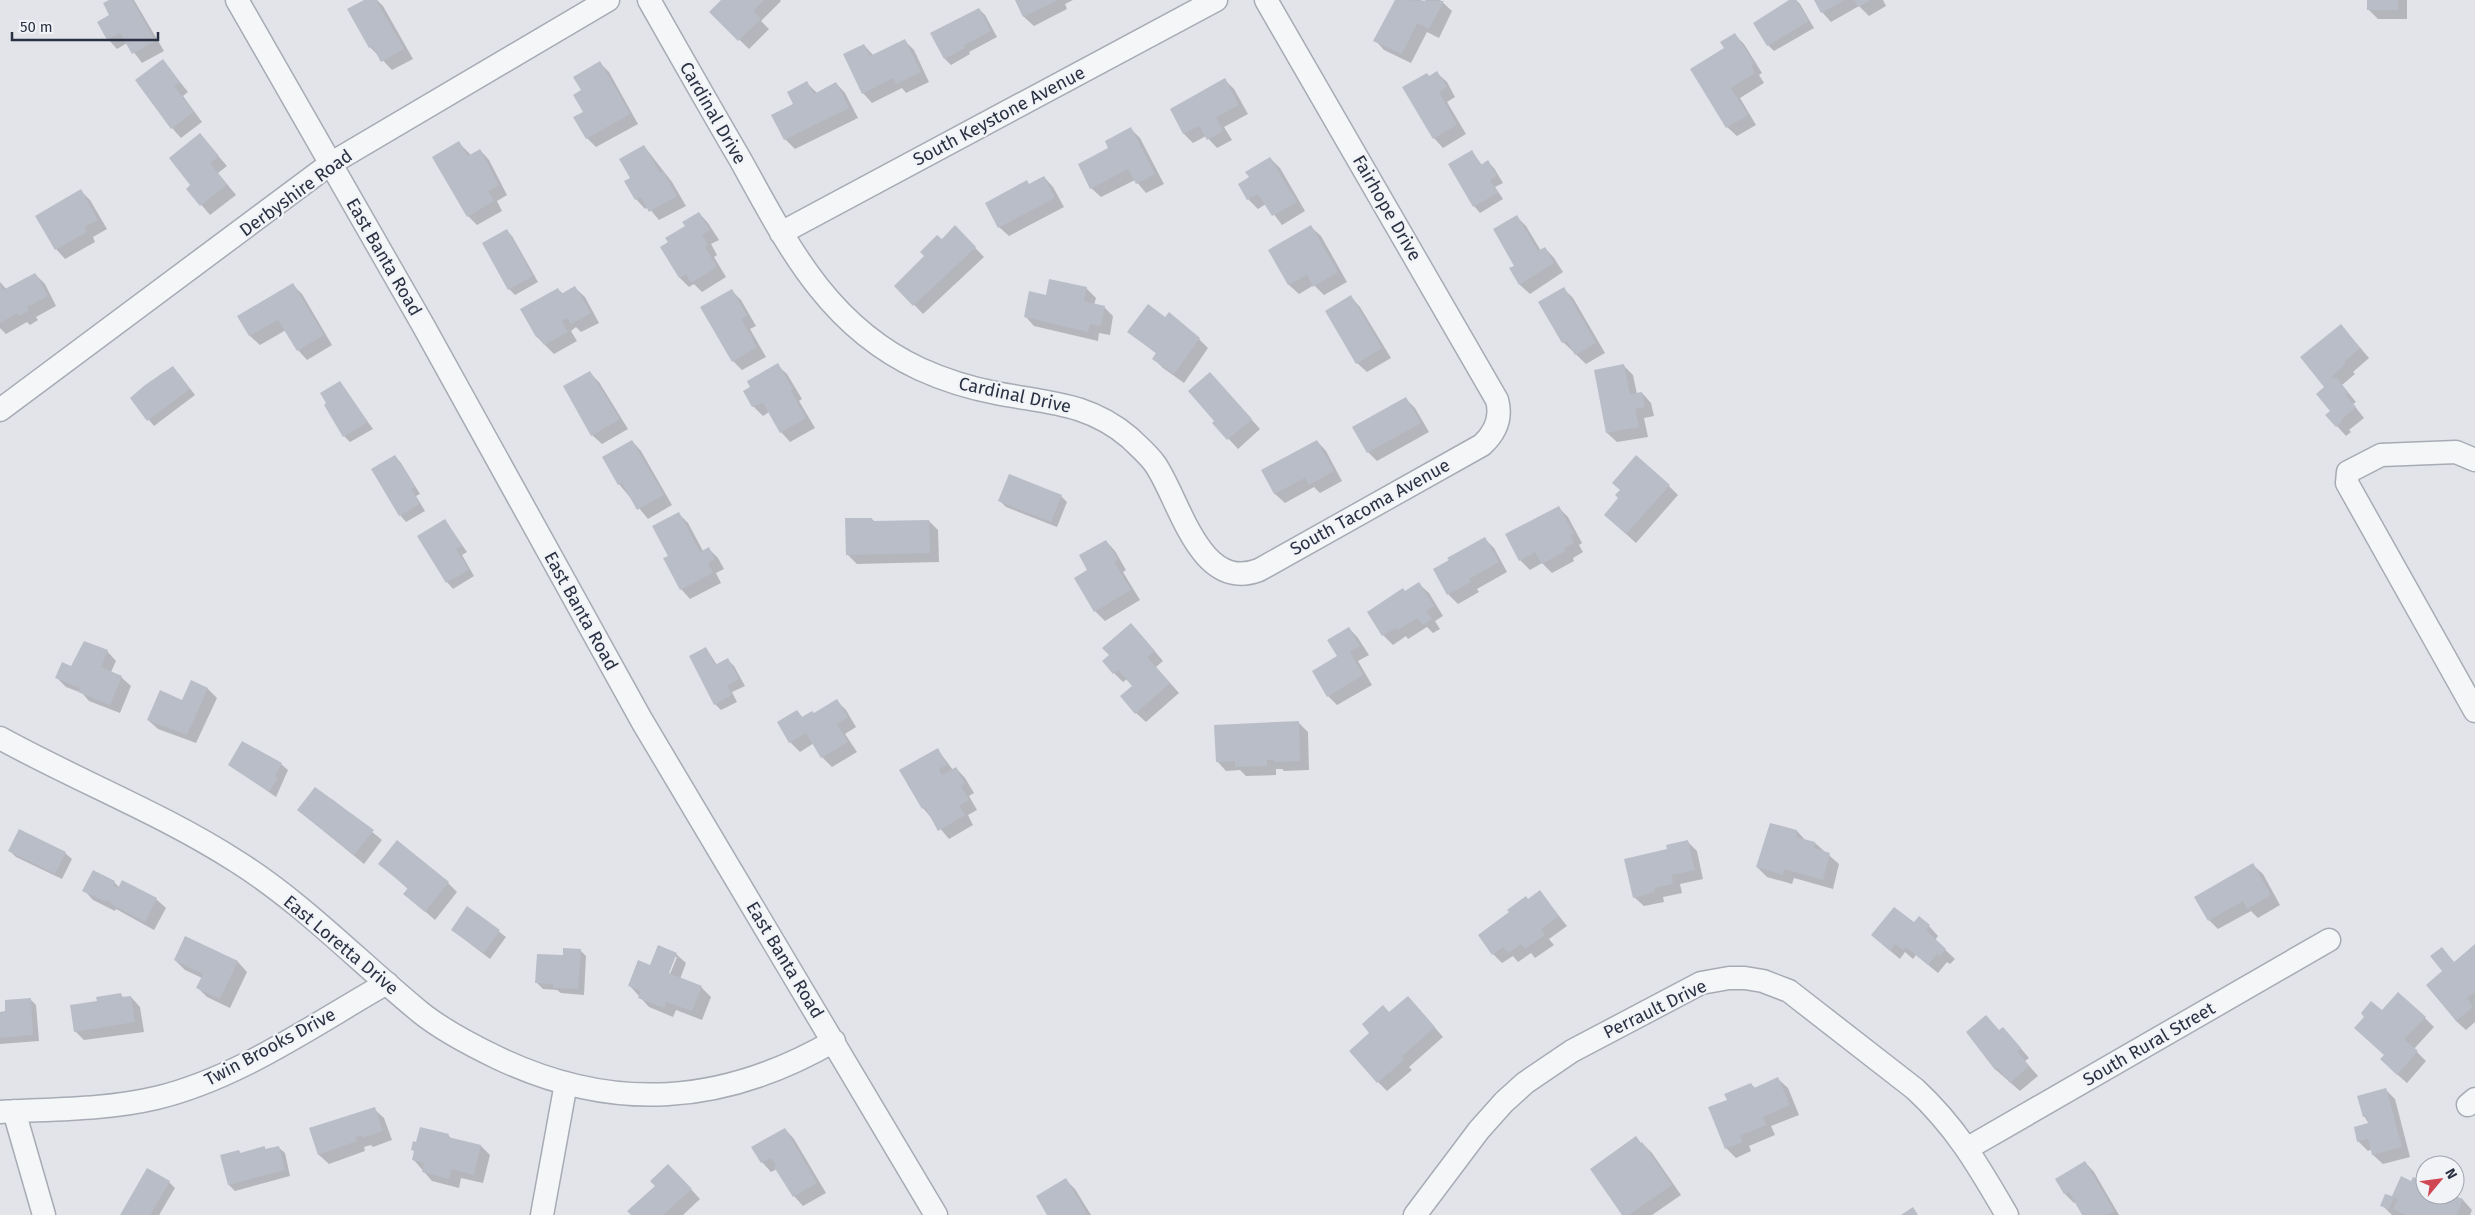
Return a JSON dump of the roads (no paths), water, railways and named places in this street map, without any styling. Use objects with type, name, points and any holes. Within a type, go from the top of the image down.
[{"type":"street","name":"East Banta Road","points":[[237,0],[422,325],[642,721],[936,1215]]},
{"type":"street","name":"Derbyshire Road","points":[[0,410],[330,164],[608,0]]},
{"type":"street","name":"Cardinal Drive","points":[[649,0],[781,233],[801,266],[836,309],[870,339],[918,368],[970,387],[1082,409],[1114,426],[1155,464],[1205,557],[1215,566],[1228,572]]},
{"type":"street","name":"South Keystone Avenue","points":[[781,233],[1216,0]]},
{"type":"street","name":"Fairhope Drive","points":[[1266,0],[1497,400],[1498,419]]},
{"type":"street","name":"South Tacoma Avenue","points":[[1228,572],[1241,574],[1259,570],[1477,448],[1492,435],[1498,419]]},
{"type":"street","points":[[2475,460],[2456,452],[2381,455],[2348,472],[2347,483],[2475,711]]},
{"type":"street","name":"East Loretta Drive","points":[[0,738],[41,760],[164,819],[237,862],[297,906],[421,1013],[474,1046],[515,1066],[566,1083]]},
{"type":"street","name":"South Rural Street","points":[[1968,1148],[2330,940]]},
{"type":"street","name":"Perrault Drive","points":[[1415,1215],[1491,1116],[1532,1077],[1572,1051],[1693,986],[1719,979],[1737,978],[1764,981],[1789,991],[1804,1001],[1916,1089],[1932,1104],[1968,1148]]},
{"type":"street","name":"Twin Brooks Drive","points":[[7,1112],[111,1106],[156,1098],[192,1088],[242,1066],[386,983]]},
{"type":"street","points":[[542,1215],[566,1083],[593,1089],[637,1094],[674,1094],[710,1090],[780,1070],[834,1041]]},
{"type":"street","points":[[7,1112],[44,1215]]},
{"type":"street","points":[[1968,1148],[2007,1215]]}]
